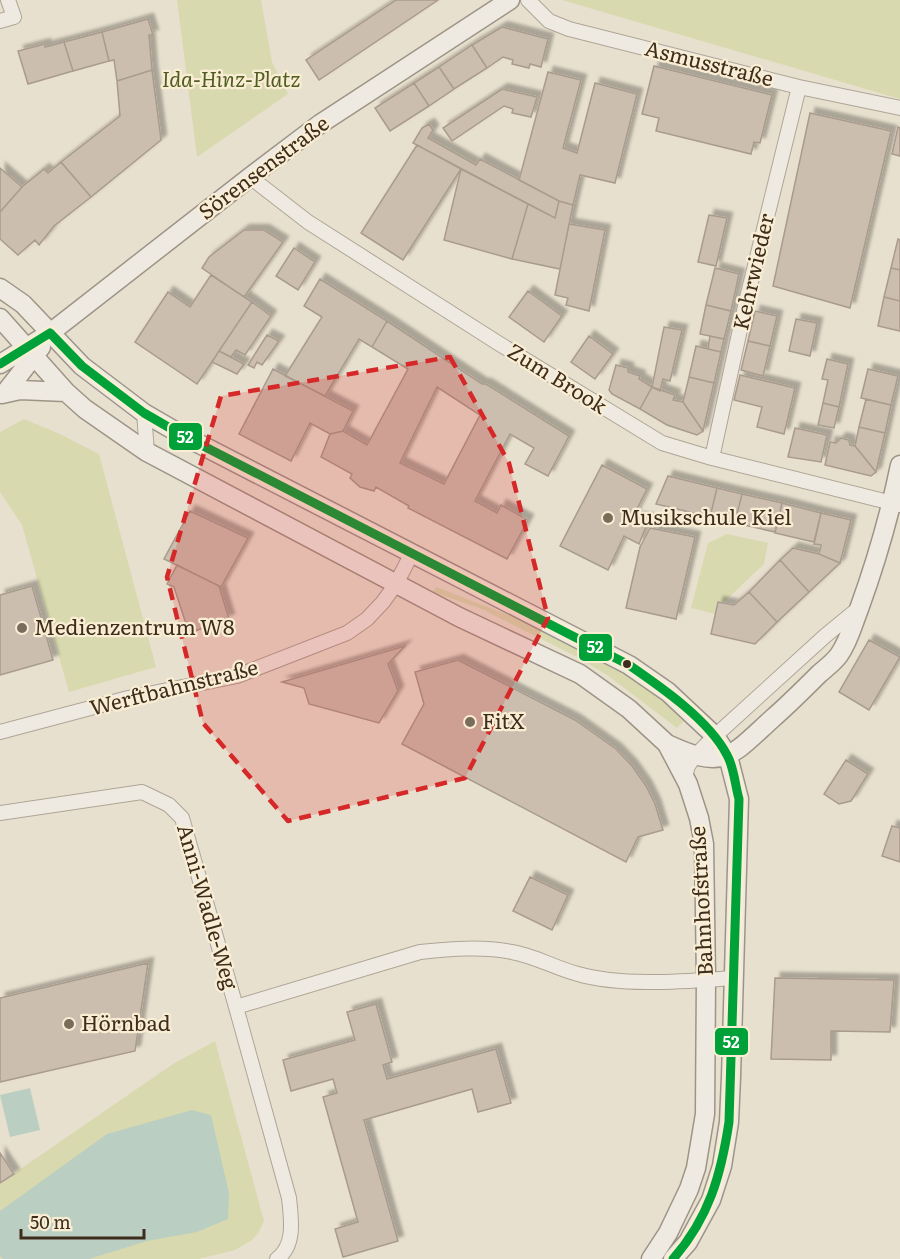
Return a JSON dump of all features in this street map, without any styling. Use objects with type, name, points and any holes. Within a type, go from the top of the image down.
[{"type":"main road","name":"Sörensenstraße","points":[[0,364],[30,352],[50,333],[320,124],[510,0]]},
{"type":"main road","name":"Bahnhofstraße","points":[[0,288],[22,304],[82,366],[144,413],[182,435],[629,664],[668,692],[715,736],[728,756],[739,799],[729,1122],[722,1166],[711,1200],[688,1242],[673,1259]]},
{"type":"main road","points":[[0,318],[85,410],[147,452],[459,617],[580,674],[629,710],[667,744],[695,756],[710,759],[728,756],[742,746],[839,656],[852,631],[896,504],[900,465]]},
{"type":"main road","points":[[2,394],[30,352]]},
{"type":"main road","points":[[2,394],[20,390],[66,392]]},
{"type":"main road","name":"Bahnhofstraße","points":[[651,1259],[677,1216],[696,1168],[705,1114],[704,844],[699,818],[685,777],[667,744]]},
{"type":"street","points":[[0,21],[14,17],[8,0]]},
{"type":"street","name":"Asmusstraße","points":[[528,0],[549,21],[569,29],[799,87],[900,108]]},
{"type":"street","name":"Kehrwieder","points":[[712,458],[746,302],[799,87]]},
{"type":"street","name":"Zum Brook","points":[[250,177],[318,228],[645,434],[712,458],[896,504]]},
{"type":"street","points":[[144,413],[147,452]]},
{"type":"street","name":"Werftbahnstraße","points":[[0,732],[128,698],[247,673],[347,633],[367,619],[383,602],[396,584],[412,553]]},
{"type":"street","points":[[685,777],[688,766],[695,756],[715,736],[825,636],[859,609]]},
{"type":"street","name":"Anni-Wadle-Weg","points":[[0,813],[142,792],[169,805],[182,818],[289,1198],[292,1229],[282,1255],[277,1259]]},
{"type":"street","points":[[236,1007],[420,952],[440,950],[512,951],[577,974],[621,981],[734,978]]},
{"type":"highlighted area","points":[[450,357],[509,463],[548,618],[465,778],[288,821],[203,723],[167,577],[221,396]]},
{"type":"green space","name":"Ida-Hinz-Platz","points":[[177,0],[261,0],[272,62],[288,94],[197,157]]},
{"type":"green space","points":[[562,0],[900,0],[900,99]]},
{"type":"green space","points":[[24,419],[99,454],[156,667],[69,692],[22,525],[0,492],[0,432]]},
{"type":"green space","points":[[727,534],[768,543],[764,564],[723,603],[718,602],[715,614],[691,608],[708,543]]},
{"type":"green space","points":[[436,587],[513,617],[634,679],[664,699],[685,720],[677,728],[607,675],[577,657],[482,609],[433,592]]},
{"type":"green space","points":[[215,1041],[264,1221],[252,1240],[235,1250],[199,1259],[0,1259],[0,1183],[173,1064]]},
{"type":"shaded area","points":[[30,1088],[40,1130],[10,1137],[0,1095]]},
{"type":"shaded area","points":[[192,1110],[211,1115],[229,1193],[228,1219],[197,1232],[147,1241],[89,1259],[3,1259],[0,1256],[0,1211],[107,1134]]},
{"type":"building","points":[[396,0],[438,0],[319,80],[306,60]]},
{"type":"building","points":[[148,19],[153,35],[149,35],[152,70],[117,81],[114,60],[109,61],[102,32]]},
{"type":"building","points":[[502,27],[548,39],[541,67],[530,64],[529,68],[512,64],[513,60],[503,57],[487,68],[472,45]]},
{"type":"building","points":[[102,32],[109,61],[73,71],[64,42]]},
{"type":"building","points":[[64,42],[73,71],[28,84],[18,51]]},
{"type":"building","points":[[472,45],[487,68],[454,89],[439,67]]},
{"type":"building","points":[[654,66],[772,95],[760,143],[754,142],[751,154],[656,131],[659,118],[642,114]]},
{"type":"building","points":[[439,67],[454,89],[429,106],[414,83]]},
{"type":"building","points":[[152,70],[161,140],[91,197],[61,162],[120,116],[117,81]]},
{"type":"building","points":[[548,72],[581,80],[563,148],[577,153],[595,83],[637,94],[615,183],[580,175],[573,205],[559,201],[519,180]]},
{"type":"building","points":[[414,83],[429,106],[390,131],[375,108]]},
{"type":"building","points":[[502,89],[537,97],[531,117],[512,113],[513,109],[504,106],[452,141],[443,128]]},
{"type":"building","points":[[810,113],[891,131],[850,308],[773,286]]},
{"type":"building","points":[[429,124],[433,130],[428,138],[476,165],[480,159],[559,201],[555,218],[413,143],[422,128]]},
{"type":"building","points":[[898,127],[900,128],[900,156],[892,154]]},
{"type":"building","points":[[417,145],[461,169],[403,260],[361,233]]},
{"type":"building","points":[[61,162],[91,197],[54,226],[39,245],[35,240],[18,255],[0,239],[0,212],[22,187],[44,169],[48,173]]},
{"type":"building","points":[[0,168],[22,187],[0,212]]},
{"type":"building","points":[[461,169],[528,204],[512,259],[444,240]]},
{"type":"building","points":[[559,201],[573,205],[560,269],[512,259],[528,204],[555,218]]},
{"type":"building","points":[[709,215],[727,218],[716,266],[698,262]]},
{"type":"building","points":[[569,224],[605,230],[589,311],[566,305],[568,298],[555,295]]},
{"type":"building","points":[[244,230],[264,230],[283,242],[244,297],[202,268],[209,257]]},
{"type":"building","points":[[898,239],[900,240],[900,270],[891,268]]},
{"type":"building","points":[[294,248],[315,262],[298,290],[276,276]]},
{"type":"building","points":[[715,268],[739,274],[731,311],[706,305]]},
{"type":"building","points":[[891,268],[900,270],[900,301],[884,297]]},
{"type":"building","points":[[211,275],[252,302],[197,384],[135,342],[168,292],[190,307]]},
{"type":"building","points":[[320,279],[387,321],[372,347],[359,339],[325,396],[285,376],[322,317],[304,306]]},
{"type":"building","points":[[528,291],[562,316],[544,342],[509,317]]},
{"type":"building","points":[[884,297],[900,301],[900,331],[878,326]]},
{"type":"building","points":[[252,302],[271,316],[245,355],[236,350],[231,357],[219,351]]},
{"type":"building","points":[[706,305],[731,311],[724,339],[700,334]]},
{"type":"building","points":[[755,311],[777,316],[770,346],[748,341]]},
{"type":"building","points":[[796,319],[817,323],[810,356],[789,351]]},
{"type":"building","points":[[387,321],[482,384],[486,384],[569,436],[548,476],[525,464],[534,448],[510,434],[475,501],[497,513],[501,505],[528,520],[507,559],[408,508],[409,506],[376,487],[374,491],[360,487],[350,478],[352,474],[321,457],[330,434],[343,431],[367,445],[408,369],[372,347]],"holes":[[[437,387],[480,415],[444,484],[400,463]]]},
{"type":"building","points":[[664,327],[682,330],[670,381],[663,379],[660,391],[652,387]]},
{"type":"building","points":[[267,335],[279,341],[262,365],[257,362],[254,368],[248,365]]},
{"type":"building","points":[[589,336],[613,354],[595,379],[571,362]]},
{"type":"building","points":[[710,336],[724,339],[721,352],[708,349]]},
{"type":"building","points":[[748,341],[770,346],[763,376],[741,370]]},
{"type":"building","points":[[696,346],[721,352],[714,383],[689,377]]},
{"type":"building","points":[[219,351],[244,364],[237,374],[212,362]]},
{"type":"building","points":[[827,359],[848,364],[839,407],[823,403],[828,380],[822,379]]},
{"type":"building","points":[[616,365],[628,368],[628,372],[640,376],[639,379],[652,387],[640,409],[612,394],[609,390]]},
{"type":"building","points":[[273,369],[353,411],[343,431],[330,434],[310,423],[291,461],[239,434]]},
{"type":"building","points":[[868,369],[898,376],[891,405],[861,398]]},
{"type":"building","points":[[740,375],[795,388],[784,434],[757,427],[762,407],[734,400]]},
{"type":"building","points":[[689,377],[714,383],[703,431],[683,402]]},
{"type":"building","points":[[652,387],[675,395],[673,400],[683,402],[703,431],[697,435],[667,425],[640,409]]},
{"type":"building","points":[[866,399],[891,405],[885,433],[859,427]]},
{"type":"building","points":[[823,403],[839,407],[834,428],[818,425]]},
{"type":"building","points":[[859,427],[885,433],[876,472],[855,446]]},
{"type":"building","points":[[795,428],[827,435],[821,462],[788,457]]},
{"type":"building","points":[[841,438],[849,440],[850,445],[855,446],[876,472],[871,476],[825,465],[830,442],[836,443]]},
{"type":"building","name":"Musikschule Kiel","points":[[602,465],[647,489],[633,517],[649,519],[639,544],[624,536],[608,570],[560,546]]},
{"type":"building","points":[[668,476],[717,488],[710,517],[656,504]]},
{"type":"building","points":[[717,488],[742,494],[735,523],[710,517]]},
{"type":"building","points":[[742,494],[782,503],[775,532],[735,523]]},
{"type":"building","points":[[782,503],[821,513],[814,542],[775,533]]},
{"type":"building","points":[[190,511],[248,538],[221,587],[164,559]]},
{"type":"building","points":[[821,513],[851,520],[840,563],[819,554],[821,545],[814,544]]},
{"type":"building","points":[[650,528],[695,537],[676,619],[626,608],[640,547]]},
{"type":"building","points":[[793,548],[819,554],[840,563],[809,592],[780,560]]},
{"type":"building","points":[[780,560],[809,592],[777,622],[749,592]]},
{"type":"building","points":[[177,565],[219,586],[229,619],[189,633],[174,587],[167,584]]},
{"type":"building","name":"Medienzentrum W8","points":[[32,586],[53,660],[0,675],[0,595]]},
{"type":"building","points":[[749,592],[777,622],[755,644],[711,634],[718,602],[734,605]]},
{"type":"building","points":[[869,640],[900,657],[869,710],[839,692]]},
{"type":"building","points":[[405,646],[388,664],[398,691],[379,723],[309,704],[304,688],[282,682]]},
{"type":"building","points":[[458,660],[575,720],[616,749],[646,786],[655,804],[663,830],[638,837],[626,862],[402,744],[424,704],[415,672]]},
{"type":"building","points":[[846,760],[868,774],[851,801],[839,804],[824,794]]},
{"type":"building","points":[[892,826],[900,828],[900,862],[882,856]]},
{"type":"building","points":[[530,877],[568,895],[552,930],[513,911]]},
{"type":"building","name":"Hörnbad","points":[[148,963],[135,1051],[0,1082],[0,998]]},
{"type":"building","points":[[775,978],[894,980],[890,1032],[831,1031],[831,1060],[771,1059]]},
{"type":"building","points":[[376,1004],[392,1062],[383,1065],[387,1079],[496,1049],[511,1103],[478,1112],[472,1089],[364,1120],[398,1241],[343,1257],[335,1229],[358,1222],[323,1097],[337,1093],[333,1079],[291,1091],[283,1060],[355,1040],[347,1012]]},
{"type":"building","points":[[0,1153],[14,1174],[0,1183]]},
{"type":"transit line","name":"52","points":[[0,364],[50,333],[82,366],[144,413],[182,435],[629,665],[683,705],[709,729],[719,742],[731,765],[739,799],[729,1122],[722,1160],[712,1195],[696,1228],[673,1259]]},
{"type":"place","name":"Musikschule Kiel","points":[[608,518]]},
{"type":"place","name":"Medienzentrum W8","points":[[22,628]]},
{"type":"place","name":"FitX","points":[[470,722]]},
{"type":"place","name":"Hörnbad","points":[[69,1024]]}]
